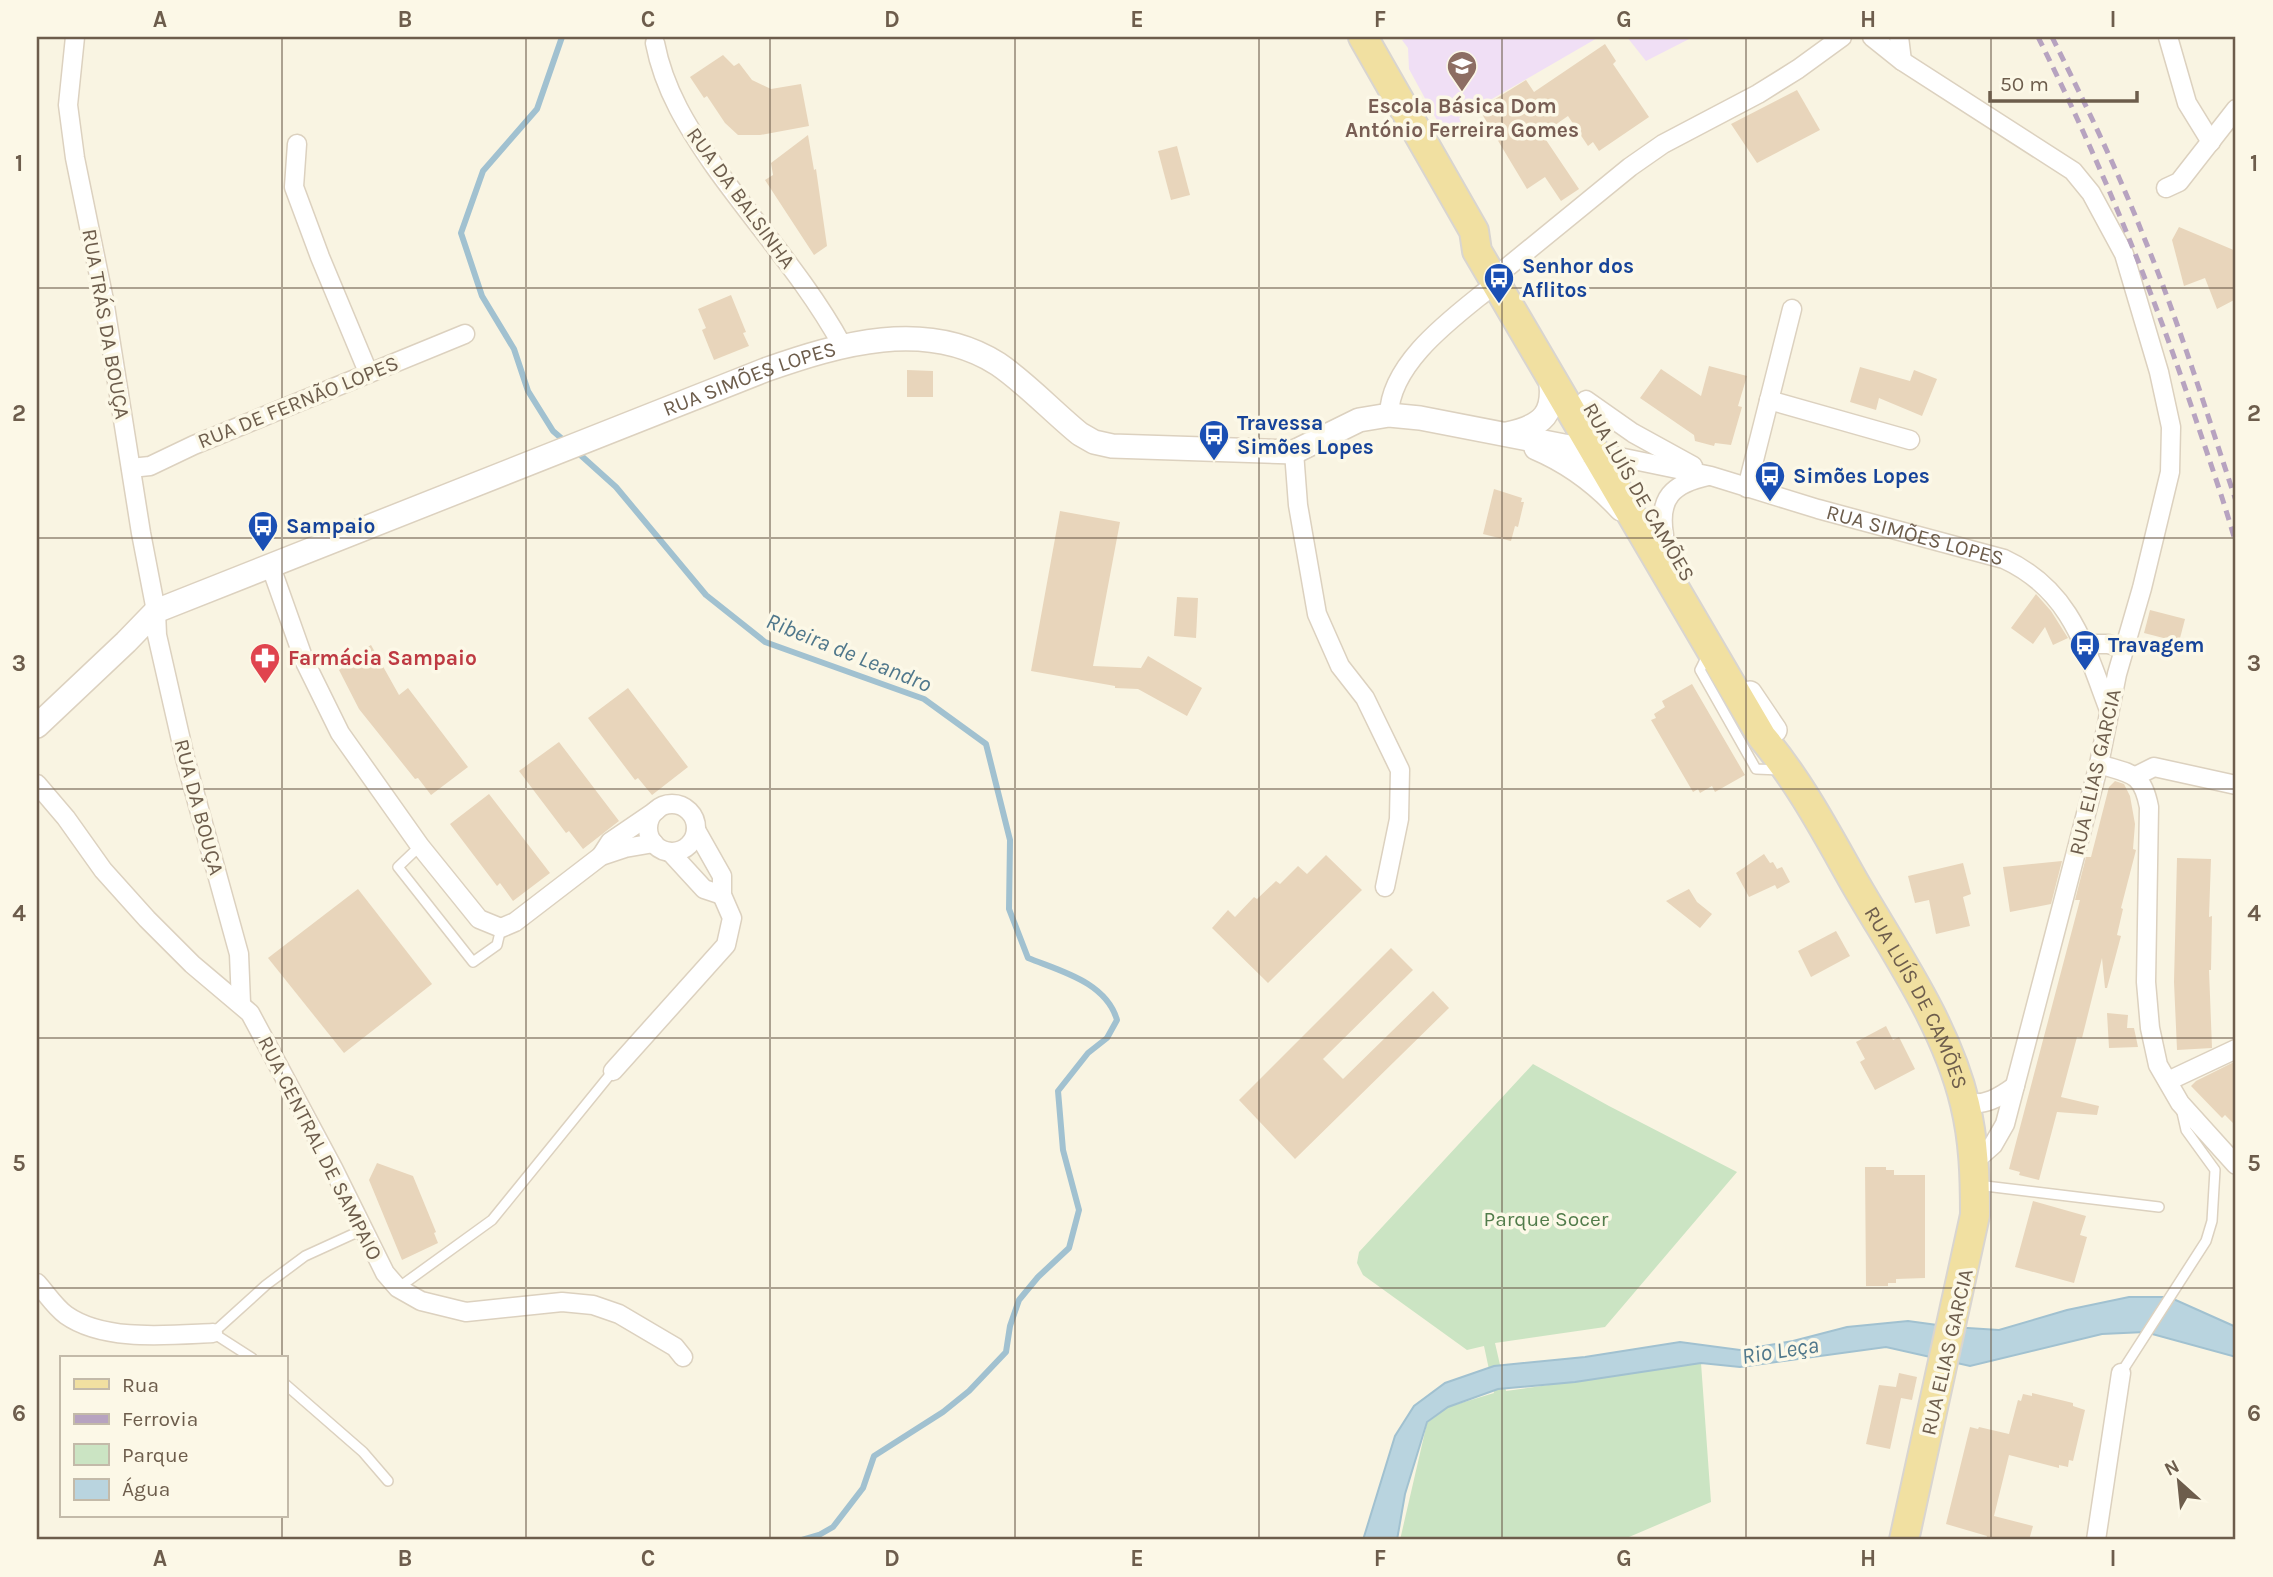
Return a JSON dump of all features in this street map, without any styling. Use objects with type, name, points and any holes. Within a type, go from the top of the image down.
[{"type":"main road","name":"RUA LUÍS DE CAMÕES","points":[[1363,37],[1474,231],[1477,251],[1605,449],[1652,532],[1775,730],[1788,768]]},
{"type":"main road","name":"RUA LUÍS DE CAMÕES","points":[[1496,280],[1550,375],[1605,449]]},
{"type":"main road","name":"RUA LUÍS DE CAMÕES","points":[[1652,532],[1711,649],[1762,737],[1788,768],[1917,991],[1947,1051],[1967,1115]]},
{"type":"main road","name":"RUA ELIAS GARCIA","points":[[1904,1540],[1976,1214],[1975,1173],[1967,1115]]},
{"type":"street","name":"RUA TRÁS DA BOUÇA","points":[[75,37],[68,105],[75,158],[104,300],[156,611]]},
{"type":"street","points":[[1389,415],[1389,402],[1394,389],[1415,355],[1446,323],[1630,167],[1663,144],[1758,94],[1842,37]]},
{"type":"street","name":"RUA ELIAS GARCIA","points":[[1872,37],[1902,61],[2073,171],[2091,193],[2124,254],[2159,372],[2171,427],[2170,472],[2124,648],[2099,764],[2015,1086],[2005,1124],[1975,1173]]},
{"type":"street","points":[[1899,37],[1902,61]]},
{"type":"street","points":[[2168,37],[2187,103],[2211,142]]},
{"type":"street","name":"RUA DA BALSINHA","points":[[655,43],[660,71],[681,114],[746,211],[827,317],[842,345]]},
{"type":"street","points":[[2166,188],[2179,183],[2236,108]]},
{"type":"street","points":[[297,144],[294,187],[368,373]]},
{"type":"street","name":"RUA SIMÕES LOPES","points":[[1496,280],[1513,293],[1730,665],[1775,730]]},
{"type":"street","points":[[1746,488],[1792,309]]},
{"type":"street","name":"RUA DE FERNÃO LOPES","points":[[131,468],[150,466],[194,445],[465,334]]},
{"type":"street","name":"RUA SIMÕES LOPES","points":[[37,726],[156,611],[765,370],[842,345],[872,340],[932,341],[957,345],[978,353],[1000,365],[1065,422],[1094,442],[1112,446],[1294,452],[1359,420],[1389,415],[1420,418],[1504,435],[1605,449],[1711,476],[2004,559],[2026,569],[2047,586],[2063,605],[2085,644],[2109,710]]},
{"type":"street","points":[[1504,435],[1524,430],[1548,412],[1553,397],[1550,375]]},
{"type":"street","points":[[1769,400],[1910,440]]},
{"type":"street","name":"RUA SIMÕES LOPES","points":[[1605,449],[1633,433],[1711,476]]},
{"type":"street","name":"RUA SIMÕES LOPES","points":[[1504,435],[1553,455],[1583,474],[1652,532]]},
{"type":"street","points":[[1294,452],[1298,505],[1317,614],[1340,666],[1365,698],[1400,770],[1399,818],[1385,887]]},
{"type":"street","points":[[1652,532],[1666,500],[1676,487],[1690,480],[1711,476]]},
{"type":"street","points":[[271,566],[304,660],[340,733],[420,846],[480,919],[501,928],[515,922],[601,856],[625,848],[654,844],[670,852],[704,889],[722,895]]},
{"type":"street","name":"RUA DA BOUÇA","points":[[156,611],[156,635],[185,758],[239,954],[241,1003]]},
{"type":"street","points":[[2085,644],[2108,644],[2124,648]]},
{"type":"street","points":[[2099,764],[2136,776],[2145,789],[2149,807],[2146,982],[2150,1028],[2158,1065],[2180,1103],[2236,1165]]},
{"type":"street","points":[[2136,776],[2154,767],[2236,785]]},
{"type":"street","name":"RUA CENTRAL DE SAMPAIO","points":[[37,784],[66,818],[103,870],[147,919],[192,964],[250,1013],[333,1168],[385,1273],[398,1289]]},
{"type":"street","points":[[601,856],[610,842],[657,810],[671,804],[679,805],[692,814],[696,830],[722,876],[722,895],[732,918],[726,946],[613,1071]]},
{"type":"street","points":[[654,844],[648,830],[657,810]]},
{"type":"street","points":[[670,852],[685,848],[696,830]]},
{"type":"street","points":[[2168,1081],[2236,1049]]},
{"type":"street","points":[[1967,1115],[1976,1105],[2015,1086]]},
{"type":"street","points":[[37,1283],[65,1314],[92,1328],[149,1336],[213,1334]]},
{"type":"street","points":[[398,1289],[421,1301],[466,1311],[562,1302],[593,1305],[619,1314],[675,1348],[683,1357]]},
{"type":"street","points":[[2096,1540],[2121,1373]]},
{"type":"lane","points":[[420,846],[398,867],[473,962],[497,945],[501,928]]},
{"type":"lane","points":[[398,1289],[492,1220],[613,1071]]},
{"type":"lane","points":[[2121,1373],[2206,1241],[2212,1221],[2215,1170],[2186,1130],[2180,1103]]},
{"type":"lane","points":[[1975,1173],[2159,1207]]},
{"type":"lane","points":[[249,1356],[213,1334],[266,1285],[305,1256],[362,1230]]},
{"type":"lane","points":[[287,1386],[363,1452],[388,1481]]},
{"type":"shaded area","name":"Escola Básica Dom António Ferreira Gomes","points":[[1413,37],[1599,37],[1459,118],[1463,127],[1446,137],[1409,69],[1408,48],[1402,40]]},
{"type":"shaded area","points":[[1627,37],[1693,37],[1646,61]]},
{"type":"green space","name":"Parque Socer","points":[[1533,1064],[1737,1172],[1605,1327],[1495,1343],[1506,1391],[1701,1363],[1711,1502],[1622,1540],[1400,1540],[1427,1423],[1448,1407],[1494,1393],[1484,1346],[1467,1350],[1363,1275],[1357,1263],[1359,1252]]},
{"type":"water","name":"Rio Leça","points":[[2129,1297],[2169,1297],[2236,1327],[2236,1357],[2145,1332],[2102,1334],[1970,1366],[1886,1347],[1740,1367],[1701,1363],[1575,1382],[1498,1389],[1448,1407],[1427,1422],[1405,1494],[1397,1540],[1363,1540],[1395,1436],[1414,1406],[1445,1383],[1494,1366],[1585,1357],[1680,1342],[1740,1350],[1793,1341],[1847,1327],[1908,1321],[1999,1330],[2067,1310]]},
{"type":"building","points":[[1605,44],[1616,61],[1613,64],[1649,117],[1599,151],[1593,142],[1588,146],[1568,116],[1542,134],[1579,189],[1561,201],[1545,177],[1527,189],[1479,109],[1526,80],[1534,92]]},
{"type":"building","points":[[723,55],[734,66],[739,63],[752,80],[771,89],[801,84],[809,126],[760,135],[738,135],[725,123],[707,96],[704,98],[690,77]]},
{"type":"building","points":[[1797,90],[1820,130],[1757,163],[1731,124]]},
{"type":"building","points":[[808,135],[814,170],[816,169],[827,246],[814,255],[765,180],[773,175],[771,163]]},
{"type":"building","points":[[1177,146],[1190,195],[1171,200],[1158,151]]},
{"type":"building","points":[[2179,227],[2236,251],[2236,299],[2217,309],[2205,278],[2184,286],[2172,240]]},
{"type":"building","points":[[731,295],[749,346],[714,360],[702,330],[706,328],[698,309]]},
{"type":"building","points":[[1709,366],[1747,376],[1738,406],[1742,407],[1731,445],[1715,443],[1714,446],[1695,441],[1694,435],[1640,398],[1661,369],[1701,396]]},
{"type":"building","points":[[1860,367],[1910,381],[1914,370],[1937,379],[1922,416],[1879,398],[1876,410],[1850,402]]},
{"type":"building","points":[[907,370],[933,371],[933,397],[907,397]]},
{"type":"building","points":[[1494,489],[1522,498],[1521,502],[1524,502],[1518,527],[1515,526],[1511,541],[1483,534]]},
{"type":"building","points":[[1060,511],[1120,522],[1093,666],[1141,668],[1148,656],[1202,688],[1187,716],[1138,689],[1115,688],[1031,671]]},
{"type":"building","points":[[2036,594],[2051,611],[2068,638],[2053,645],[2045,627],[2033,644],[2011,628]]},
{"type":"building","points":[[1177,597],[1198,598],[1196,638],[1174,636]]},
{"type":"building","points":[[2150,610],[2185,619],[2179,642],[2144,633]]},
{"type":"building","points":[[371,645],[399,695],[408,688],[468,767],[431,795],[359,709],[339,670],[342,668],[339,663]]},
{"type":"building","points":[[1692,684],[1745,775],[1715,792],[1712,786],[1700,793],[1698,789],[1693,792],[1651,720],[1656,718],[1654,714],[1665,707],[1662,701]]},
{"type":"building","points":[[628,688],[688,767],[652,795],[638,778],[635,780],[588,718]]},
{"type":"building","points":[[559,742],[619,821],[583,849],[569,831],[566,833],[519,771]]},
{"type":"building","points":[[2115,781],[2124,784],[2130,796],[2135,824],[2133,849],[2136,850],[2121,908],[2123,909],[2117,935],[2121,936],[2107,988],[2102,958],[2082,1038],[2077,1037],[2061,1097],[2099,1106],[2097,1115],[2057,1112],[2039,1180],[2019,1175],[2020,1172],[2009,1169],[2080,900],[2075,900],[2086,857],[2091,857],[2109,787]]},
{"type":"building","points":[[489,794],[550,873],[513,901],[500,883],[497,886],[450,824]]},
{"type":"building","points":[[1764,854],[1777,869],[1782,867],[1790,882],[1777,889],[1775,885],[1749,897],[1736,873]]},
{"type":"building","points":[[1326,855],[1362,890],[1268,983],[1212,928],[1228,910],[1235,917],[1254,897],[1257,899],[1276,881],[1280,884],[1298,866],[1307,874]]},
{"type":"building","points":[[2177,858],[2211,859],[2209,970],[2212,1048],[2177,1050],[2174,982]]},
{"type":"building","points":[[2062,861],[2051,904],[2010,912],[2003,867]]},
{"type":"building","points":[[1963,863],[1971,894],[1963,897],[1970,926],[1936,934],[1929,900],[1915,903],[1908,876]]},
{"type":"building","points":[[358,889],[432,984],[344,1053],[268,958]]},
{"type":"building","points":[[1689,889],[1697,902],[1712,914],[1700,928],[1666,901]]},
{"type":"building","points":[[1836,931],[1850,956],[1811,977],[1798,951]]},
{"type":"building","points":[[1391,948],[1413,970],[1323,1059],[1343,1079],[1433,991],[1449,1008],[1295,1159],[1239,1100]]},
{"type":"building","points":[[2107,1013],[2128,1015],[2127,1028],[2134,1028],[2138,1047],[2109,1048]]},
{"type":"building","points":[[1886,1026],[1893,1040],[1899,1037],[1915,1069],[1875,1090],[1860,1062],[1865,1059],[1856,1042]]},
{"type":"building","points":[[2236,1061],[2236,1126],[2225,1115],[2222,1118],[2191,1086]]},
{"type":"building","points":[[377,1163],[413,1176],[438,1243],[402,1260],[369,1180]]},
{"type":"building","points":[[1865,1167],[1886,1167],[1886,1170],[1894,1170],[1894,1175],[1925,1175],[1925,1278],[1896,1279],[1896,1283],[1888,1283],[1888,1286],[1866,1286]]},
{"type":"building","points":[[2033,1201],[2086,1216],[2080,1235],[2087,1237],[2074,1283],[2015,1267]]},
{"type":"building","points":[[1899,1373],[1917,1377],[1912,1400],[1901,1398],[1890,1449],[1866,1444],[1879,1385],[1896,1387]]},
{"type":"building","points":[[2032,1393],[2073,1403],[2073,1406],[2085,1410],[2073,1461],[2069,1460],[2068,1467],[2059,1465],[2059,1468],[2009,1455],[1994,1516],[2033,1526],[2029,1540],[1986,1540],[1987,1536],[1946,1524],[1970,1427],[2009,1434],[2018,1400],[2021,1401],[2023,1394],[2032,1396]]},
{"type":"waterway","name":"Ribeira de Leandro","points":[[562,37],[537,109],[483,171],[461,233],[482,296],[514,349],[528,391],[553,431],[568,444]]},
{"type":"waterway","name":"Ribeira de Leandro","points":[[576,451],[616,487],[706,595],[765,642],[924,699],[986,744],[1010,840],[1009,909],[1028,958],[1067,973],[1092,987],[1103,996],[1117,1020],[1107,1038],[1088,1053],[1058,1091],[1063,1150],[1079,1210],[1069,1248],[1038,1277],[1019,1300],[1010,1326],[1006,1352],[969,1391],[943,1412],[874,1456],[863,1488],[833,1527],[802,1540]]},
{"type":"railway","points":[[2038,37],[2103,177],[2161,320],[2236,544]]},
{"type":"railway","points":[[2052,37],[2135,214],[2193,370],[2236,501]]},
{"type":"place","name":"Escola Básica Dom António Ferreira Gomes","points":[[1462,93]]},
{"type":"place","name":"Senhor dos Aflitos","points":[[1499,305]]},
{"type":"place","name":"Travessa Simões Lopes","points":[[1214,462]]},
{"type":"place","name":"Simões Lopes","points":[[1770,503]]},
{"type":"place","name":"Sampaio","points":[[263,553]]},
{"type":"place","name":"Travagem","points":[[2085,672]]},
{"type":"place","name":"Farmácia Sampaio","points":[[265,685]]}]
